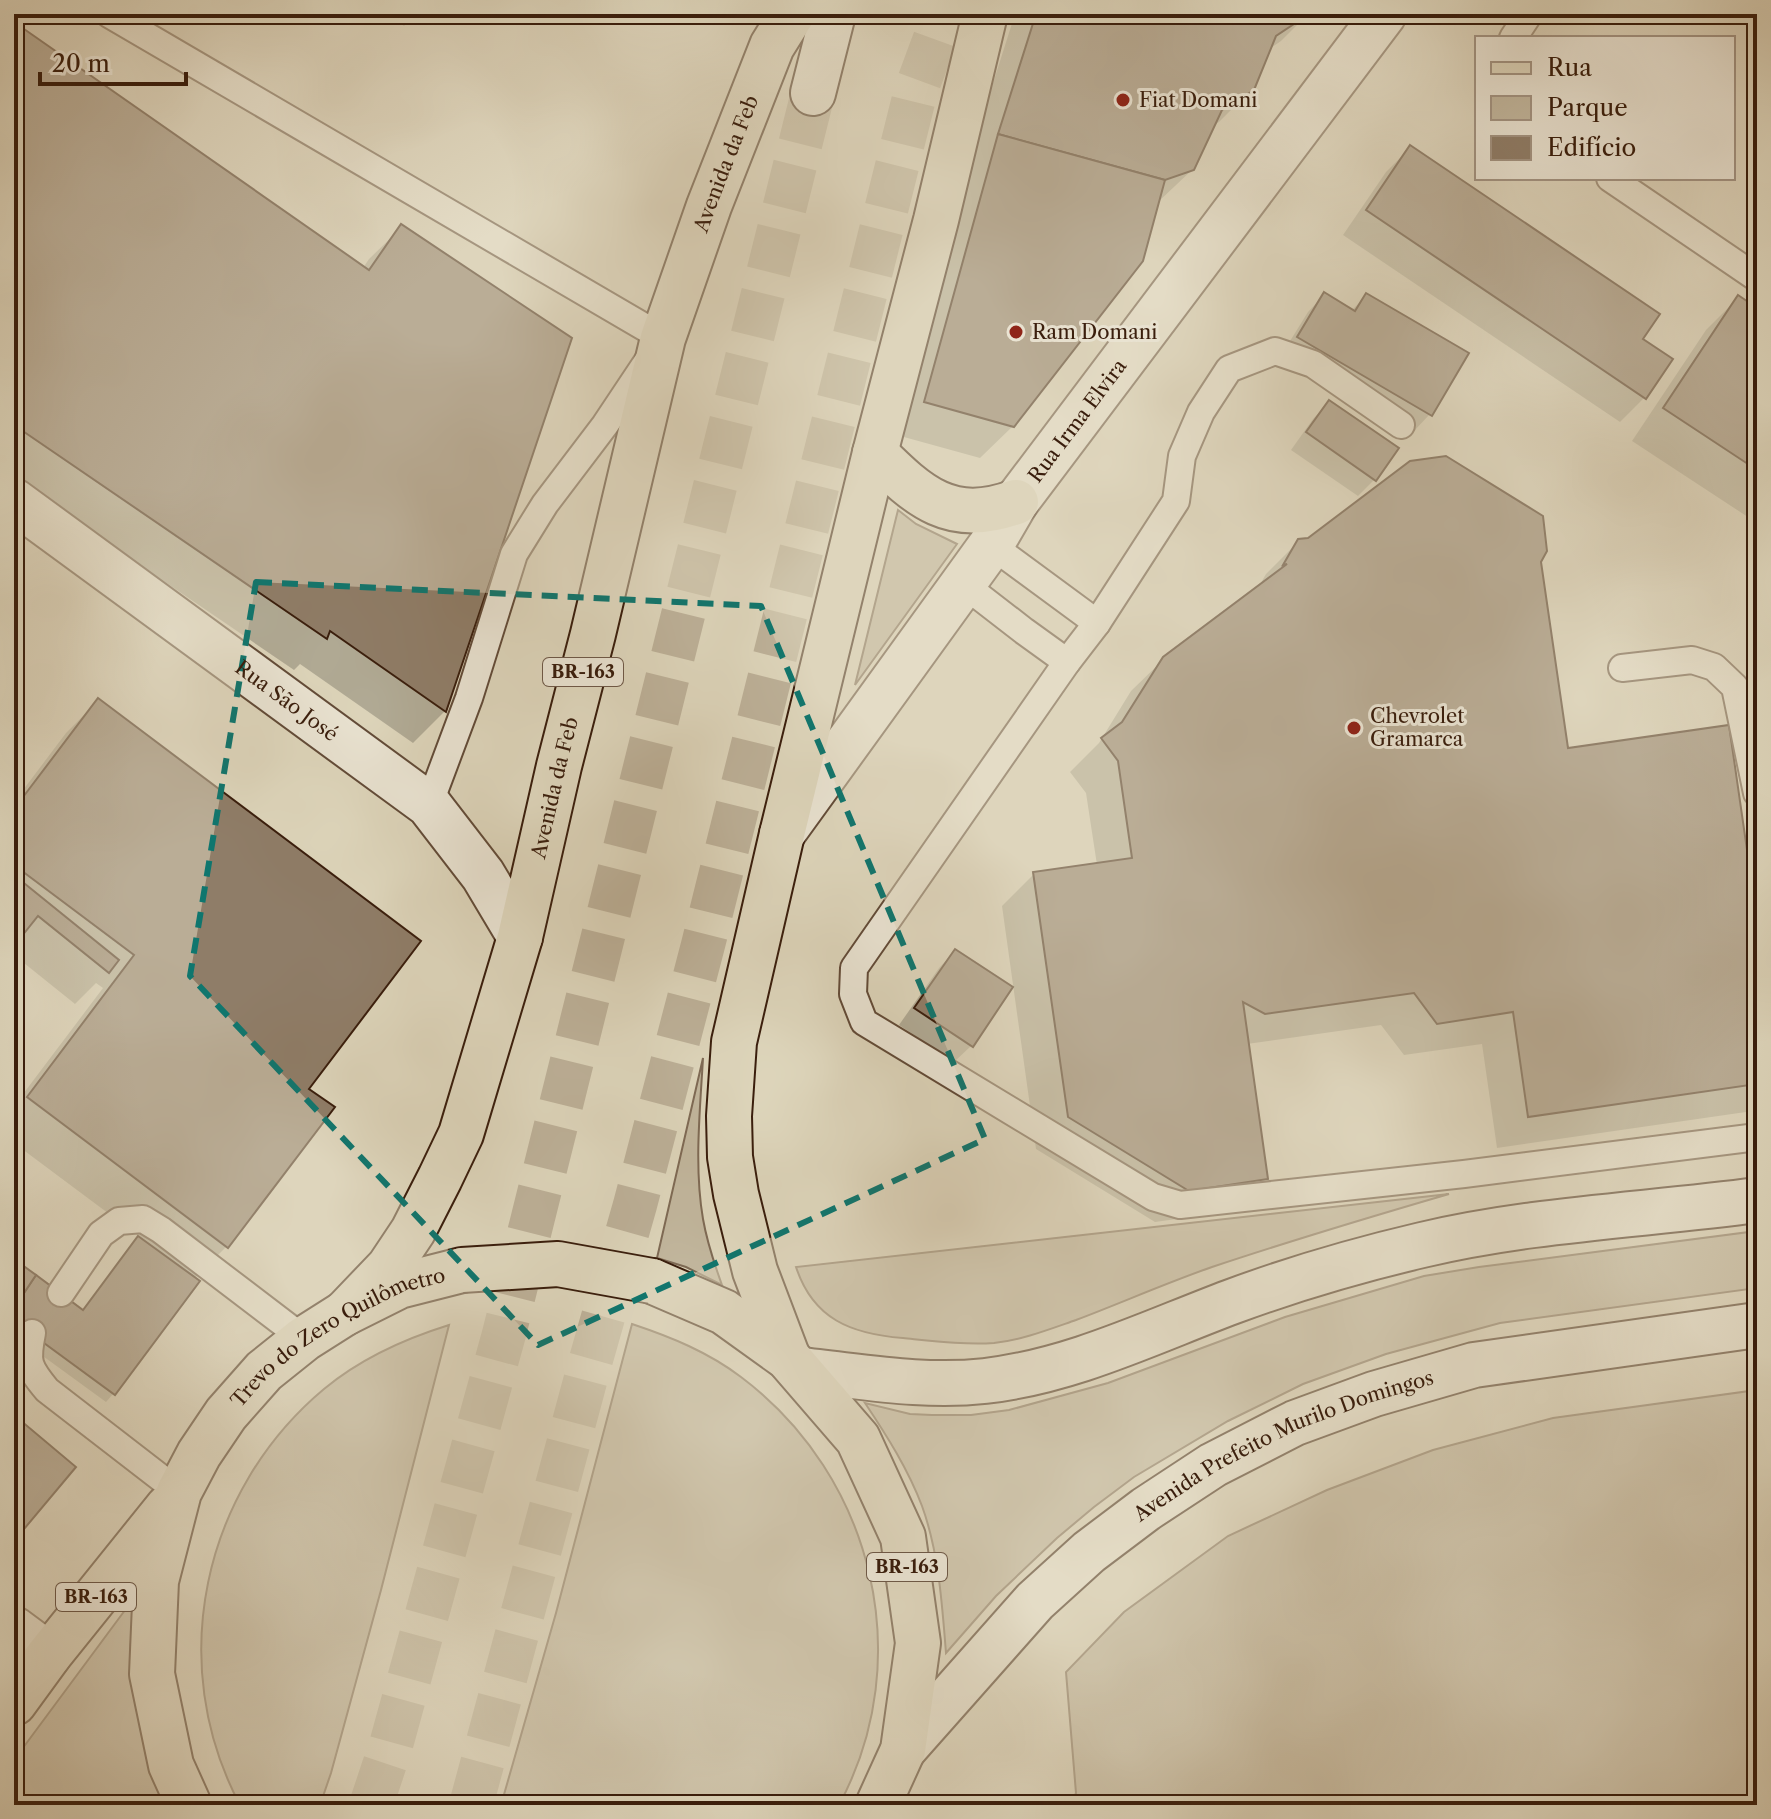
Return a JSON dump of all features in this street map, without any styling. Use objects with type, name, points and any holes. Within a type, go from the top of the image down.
[{"type":"main road","name":"Avenida da Feb","points":[[345,1313],[389,1267],[413,1231],[461,1134],[520,937],[663,338],[709,206],[766,60],[792,14]]},
{"type":"main road","points":[[813,93],[833,14]]},
{"type":"main road","name":"BR-163","points":[[793,1364],[755,1271],[736,1194],[730,1157],[729,1116],[734,1042],[875,453],[936,220],[985,14]]},
{"type":"main road","name":"Rua Irma Elvira","points":[[782,834],[991,545],[1016,502],[1384,14]]},
{"type":"main road","points":[[875,453],[922,496],[951,509],[978,511],[1016,502]]},
{"type":"main road","name":"Rua São José","points":[[14,501],[429,805],[483,875],[520,937]]},
{"type":"main road","points":[[793,1364],[881,1380],[933,1384],[1031,1373],[1136,1341],[1284,1283],[1423,1245],[1505,1228],[1757,1200]]},
{"type":"main road","name":"Trevo do Zero Quilômetro","points":[[189,1805],[171,1765],[152,1674],[156,1581],[179,1492],[199,1454],[226,1414],[264,1371],[304,1339],[345,1313],[399,1286],[462,1270],[558,1264],[652,1281],[724,1312],[793,1364],[858,1439],[903,1537],[918,1643],[903,1750],[878,1805]]},
{"type":"main road","name":"Avenida Prefeito Murilo Domingos","points":[[903,1750],[1035,1601],[1089,1552],[1146,1509],[1213,1465],[1295,1423],[1374,1394],[1474,1365],[1757,1325]]},
{"type":"main road","name":"BR-163","points":[[14,1703],[179,1492]]},
{"type":"main road","points":[[14,1629],[49,1655]]},
{"type":"lane","points":[[109,14],[663,338],[605,425],[545,504],[514,554],[469,698],[429,805]]},
{"type":"lane","points":[[1514,36],[1529,14]]},
{"type":"lane","points":[[1613,180],[1757,278]]},
{"type":"lane","points":[[1401,425],[1313,364],[1301,359],[1275,351],[1229,369],[1201,412],[1182,456],[1176,501],[1097,623],[854,968],[853,994],[864,1022],[1153,1197],[1180,1205],[1464,1174],[1757,1137]]},
{"type":"lane","points":[[991,545],[1097,623]]},
{"type":"lane","points":[[962,583],[1067,662]]},
{"type":"lane","points":[[1622,668],[1692,660],[1714,667],[1735,687],[1757,793]]},
{"type":"lane","points":[[61,1293],[101,1234],[119,1221],[143,1219],[304,1339]]},
{"type":"lane","points":[[32,1333],[27,1356],[34,1374],[47,1390],[179,1492]]},
{"type":"highlighted area","points":[[256,582],[761,606],[985,1139],[538,1345],[190,976]]},
{"type":"green space","points":[[898,510],[916,524],[957,544],[855,685]]},
{"type":"green space","points":[[703,1058],[698,1139],[700,1199],[722,1285],[686,1267],[657,1258]]},
{"type":"green space","points":[[1449,1194],[1241,1257],[1056,1327],[994,1343],[884,1336],[851,1327],[836,1320],[813,1299],[796,1267]]},
{"type":"green space","points":[[1757,1231],[1757,1288],[1500,1323],[1386,1354],[1303,1384],[1228,1421],[1134,1477],[1094,1507],[996,1596],[946,1653],[936,1560],[928,1524],[904,1466],[865,1403],[910,1414],[971,1415],[1009,1410],[1108,1383],[1285,1317],[1424,1276]]},
{"type":"green space","points":[[632,1324],[689,1346],[741,1377],[786,1418],[823,1465],[851,1517],[869,1573],[878,1631],[876,1690],[863,1748],[839,1805],[501,1805],[556,1613]]},
{"type":"green space","points":[[449,1325],[381,1590],[320,1805],[240,1805],[217,1751],[204,1695],[201,1638],[208,1582],[224,1528],[249,1477],[282,1430],[324,1389],[352,1368],[383,1351]]},
{"type":"green space","points":[[1757,1390],[1757,1805],[1071,1805],[1076,1793],[1066,1672],[1124,1612],[1228,1536],[1327,1490],[1433,1450],[1553,1418]]},
{"type":"green space","points":[[134,1598],[130,1654],[135,1695],[167,1805],[14,1805],[14,1760]]},
{"type":"building","name":"Fiat Domani","points":[[1036,14],[1309,14],[1276,36],[1254,90],[1222,110],[1194,170],[1165,180],[998,134]]},
{"type":"building","points":[[14,22],[369,270],[401,224],[572,338],[446,712],[330,631],[327,639],[14,425]]},
{"type":"building","name":"Ram Domani","points":[[998,134],[1165,180],[1143,261],[1014,427],[924,402]]},
{"type":"building","points":[[1410,145],[1660,314],[1643,339],[1673,359],[1646,399],[1366,210]]},
{"type":"building","points":[[1324,292],[1355,311],[1366,293],[1469,353],[1432,416],[1297,337]]},
{"type":"building","points":[[1738,295],[1757,308],[1757,470],[1663,408]]},
{"type":"building","points":[[1329,400],[1399,448],[1376,481],[1306,432]]},
{"type":"building","points":[[1446,456],[1543,516],[1547,551],[1541,562],[1568,748],[1729,725],[1757,919],[1757,1084],[1528,1117],[1513,1012],[1437,1024],[1414,993],[1265,1014],[1243,1002],[1268,1179],[1189,1191],[1068,1117],[1033,872],[1132,858],[1118,761],[1101,738],[1122,722],[1163,657],[1287,564],[1283,565],[1298,539],[1308,538],[1410,461]]},
{"type":"building","points":[[98,698],[421,941],[309,1089],[335,1107],[228,1248],[27,1097],[134,955],[14,865],[14,809]]},
{"type":"building","points":[[14,875],[119,960],[109,973],[38,916],[14,946]]},
{"type":"building","points":[[955,949],[1013,987],[973,1047],[914,1008]]},
{"type":"building","points":[[138,1236],[200,1281],[115,1395],[14,1321],[14,1308],[36,1275],[83,1310]]},
{"type":"building","points":[[14,1259],[36,1275],[14,1308]]},
{"type":"building","points":[[14,1415],[76,1467],[14,1541]]},
{"type":"tunnel","points":[[471,1805],[703,945],[916,90],[944,14]]},
{"type":"tunnel","points":[[371,1805],[391,1745],[504,1334],[813,93]]},
{"type":"place","name":"Fiat Domani","points":[[1123,100]]},
{"type":"place","name":"Ram Domani","points":[[1016,332]]},
{"type":"place","name":"Chevrolet Gramarca","points":[[1354,728]]}]
